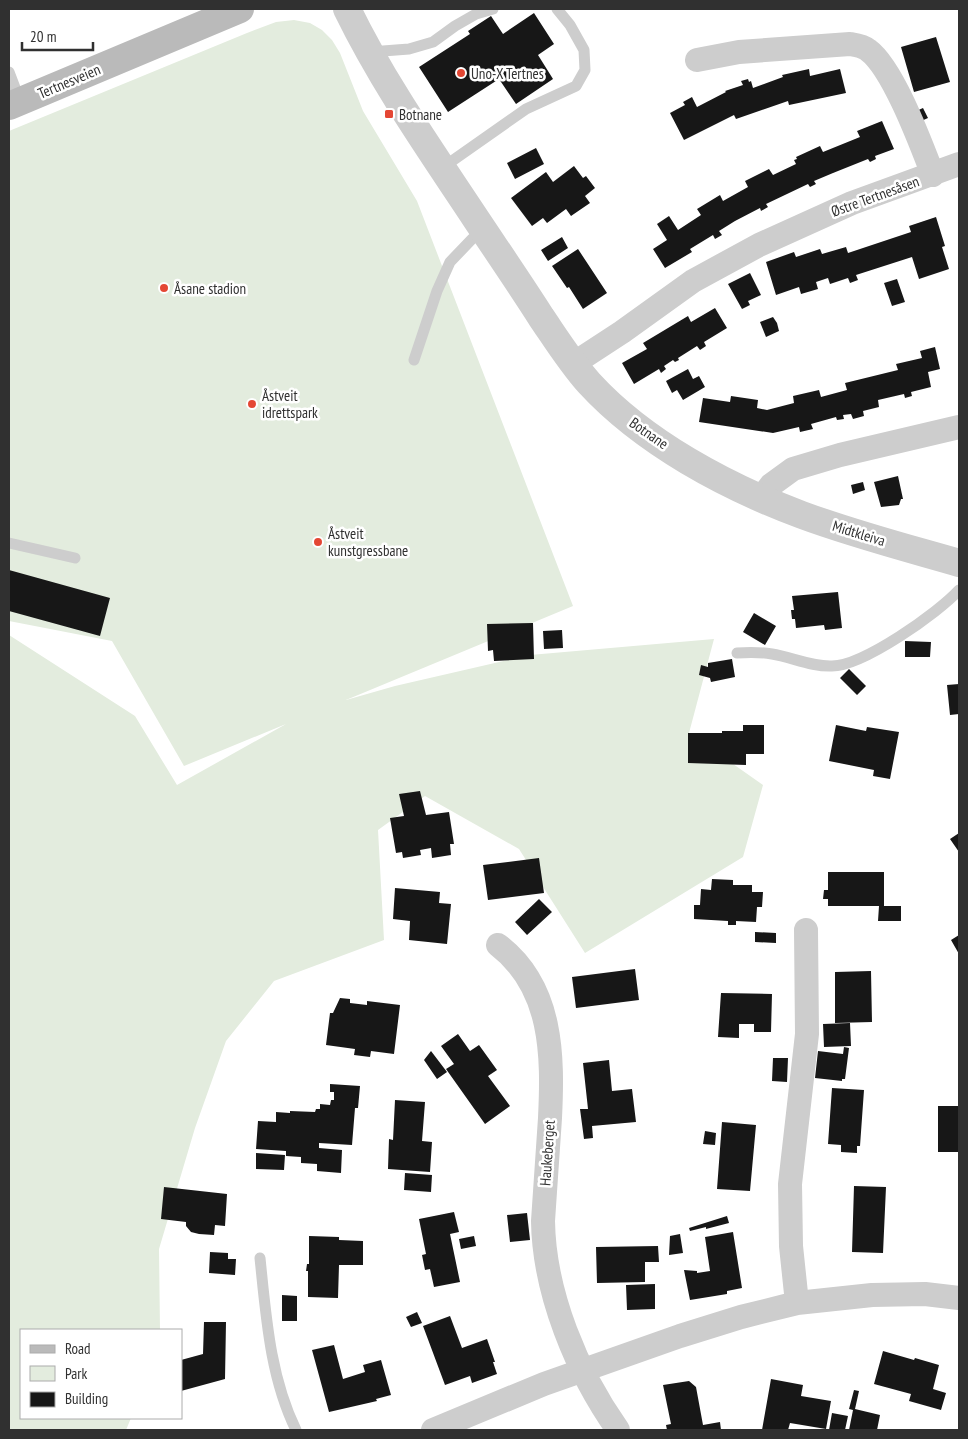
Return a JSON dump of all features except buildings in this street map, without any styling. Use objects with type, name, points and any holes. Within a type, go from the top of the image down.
[{"type":"main road","name":"Tertnesveien","points":[[14,103],[240,9]]},
{"type":"street","name":"Botnane","points":[[346,9],[408,115],[573,364],[602,396],[624,416],[659,442],[723,480],[761,498]]},
{"type":"street","name":"Østre Tertnesåsen","points":[[573,364],[622,332],[693,281],[759,245],[852,203],[933,174],[885,69],[867,49],[850,44],[739,52],[697,60]]},
{"type":"street","points":[[933,174],[959,164]]},
{"type":"street","points":[[761,498],[771,485],[793,470],[840,455],[959,427]]},
{"type":"street","name":"Midtkleiva","points":[[761,498],[801,515],[959,563]]},
{"type":"street","points":[[797,1303],[791,1246],[790,1184],[807,1034],[806,930]]},
{"type":"street","name":"Haukeberget","points":[[498,945],[513,959],[534,990],[542,1007],[546,1024],[551,1067],[543,1239],[550,1284],[584,1370],[604,1410],[618,1430]]},
{"type":"street","points":[[433,1430],[544,1384],[680,1336],[741,1317],[797,1303],[872,1295],[925,1294],[959,1298]]},
{"type":"lane","points":[[370,52],[409,48],[433,42],[476,14],[494,9]]},
{"type":"lane","points":[[442,168],[526,109],[576,86],[585,70],[584,50],[570,25],[557,9]]},
{"type":"lane","points":[[9,72],[14,103]]},
{"type":"lane","points":[[414,360],[437,291],[450,262],[472,239],[484,232]]},
{"type":"lane","points":[[9,542],[75,558]]},
{"type":"lane","points":[[737,653],[756,652],[772,654],[832,666],[847,664],[864,656],[932,615],[959,590]]},
{"type":"lane","points":[[260,1258],[275,1372],[286,1410],[296,1430]]},
{"type":"green space","points":[[294,20],[310,23],[322,30],[332,40],[340,53],[363,111],[417,201],[573,606],[346,700],[395,686],[530,655],[714,639],[689,733],[763,785],[743,857],[585,953],[519,849],[425,796],[378,830],[384,940],[274,981],[226,1041],[195,1128],[159,1249],[160,1329],[20,1329],[20,1419],[131,1419],[126,1430],[9,1430],[9,635],[135,716],[177,785],[286,724],[184,766],[112,641],[9,621],[9,131],[276,22]]},
{"type":"place","name":"Uno-X Tertnes","points":[[461,73]]},
{"type":"place","name":"Botnane","points":[[389,114]]},
{"type":"place","name":"Åsane stadion","points":[[164,288]]},
{"type":"place","name":"Åstveit idrettspark","points":[[252,404]]},
{"type":"place","name":"Åstveit kunstgressbane","points":[[318,542]]}]
